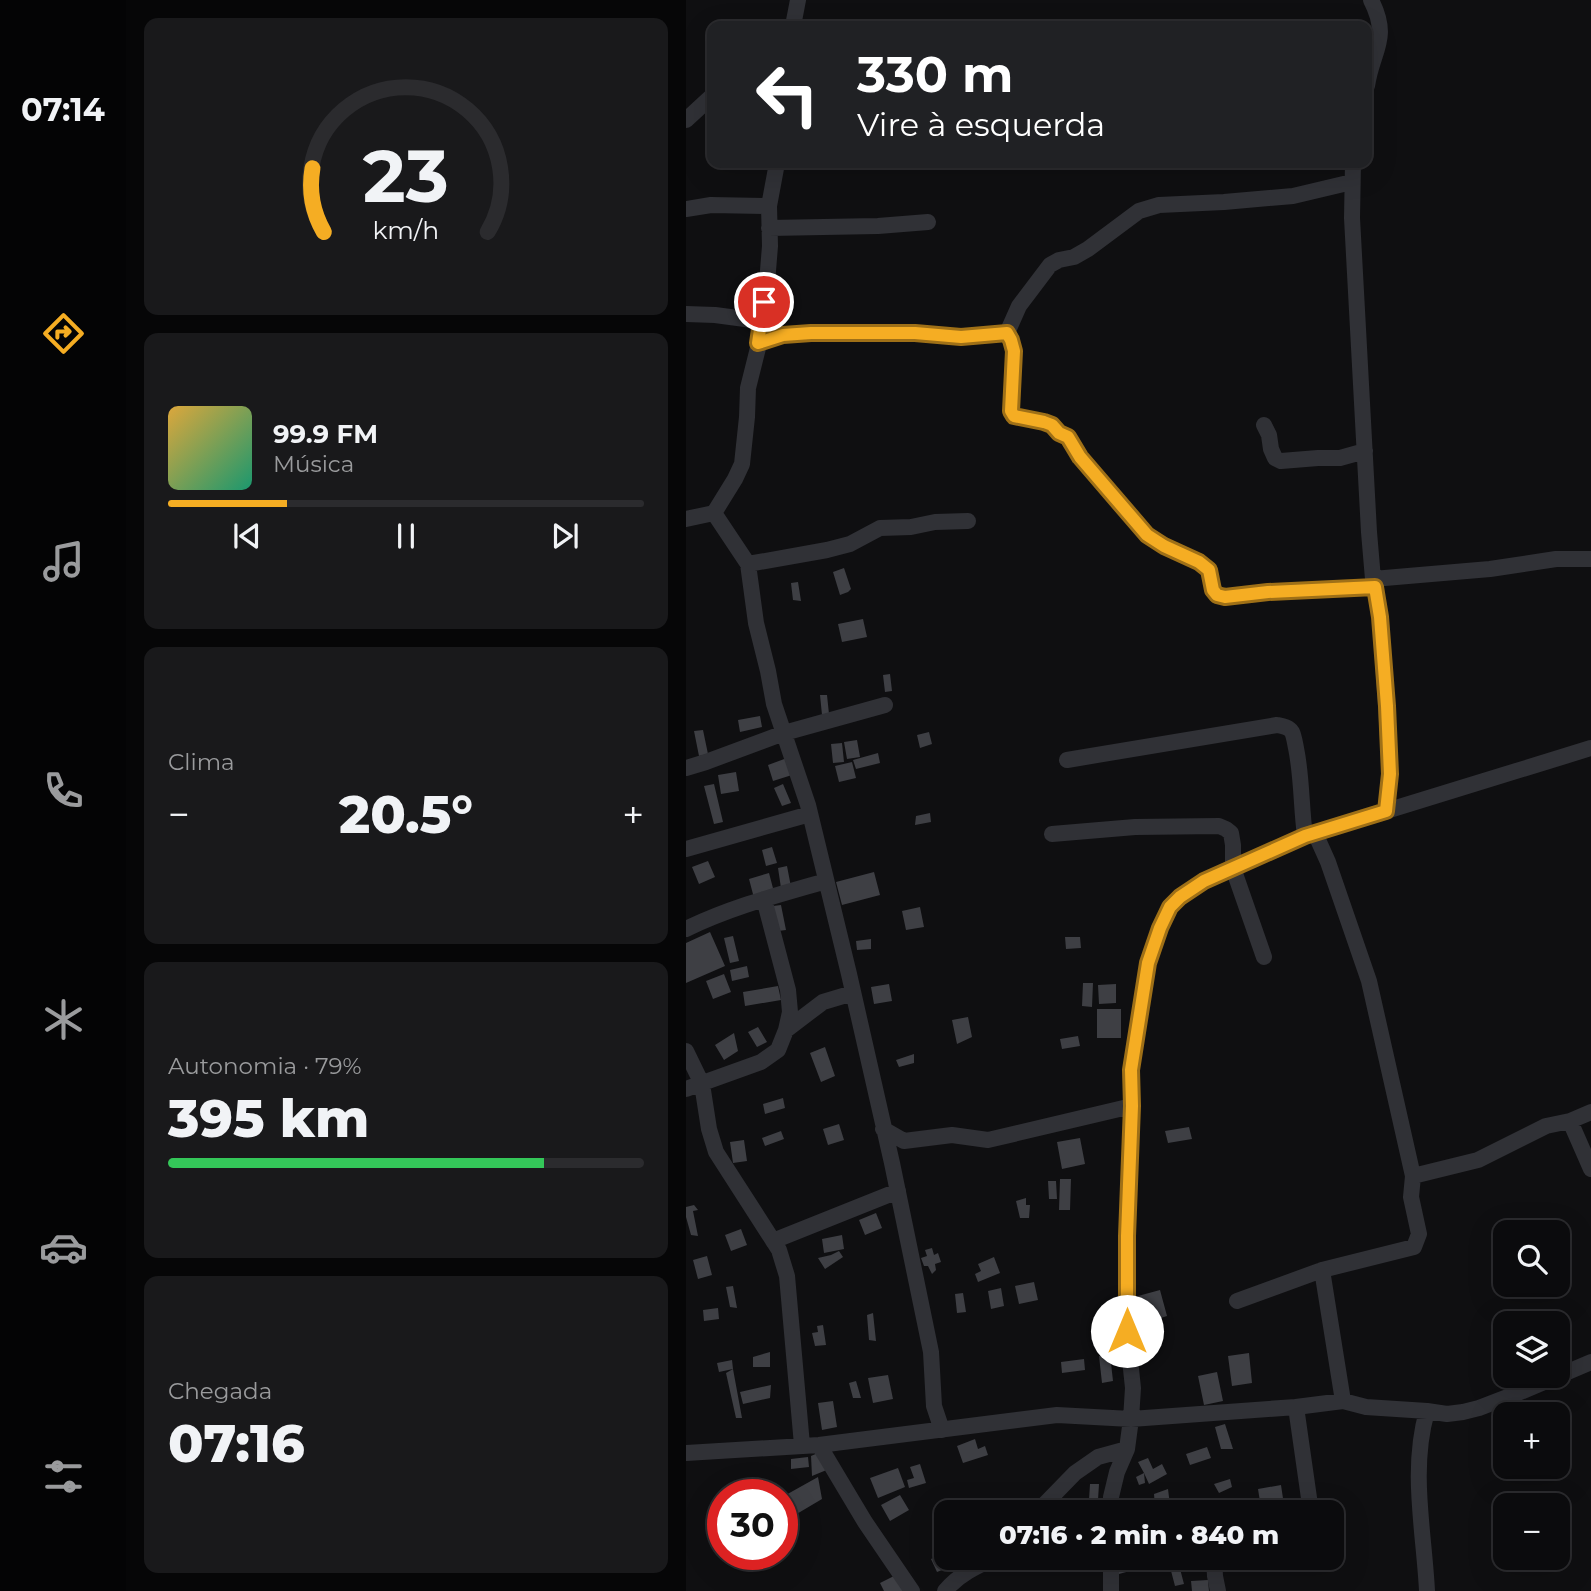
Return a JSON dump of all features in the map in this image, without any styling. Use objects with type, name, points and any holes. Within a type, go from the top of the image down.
[{"type":"street","points":[[794,21],[798,0]]},
{"type":"street","points":[[1371,0],[1381,28],[1372,65]]},
{"type":"street","points":[[686,120],[707,101]]},
{"type":"street","points":[[686,519],[713,513],[742,464],[748,388],[767,283],[769,206],[776,168]]},
{"type":"street","points":[[1353,168],[1352,219],[1369,532],[1380,617],[1390,774],[1386,811]]},
{"type":"street","points":[[1007,333],[1020,306],[1049,265],[1088,249],[1139,211],[1159,205],[1293,196],[1352,182]]},
{"type":"street","points":[[686,209],[712,205],[769,206]]},
{"type":"street","points":[[769,228],[878,226],[928,222]]},
{"type":"street","points":[[686,314],[760,321]]},
{"type":"street","points":[[758,343],[783,335],[811,333],[915,333],[961,337],[1007,333]]},
{"type":"street","points":[[1007,333],[1014,351],[1011,411],[1014,416],[1052,425],[1059,433],[1068,437],[1080,457],[1147,535],[1209,570],[1213,590],[1217,595],[1225,597],[1374,583],[1556,559],[1591,559]]},
{"type":"street","points":[[1264,425],[1275,458],[1281,461],[1340,457],[1365,452]]},
{"type":"street","points":[[713,513],[748,564],[756,623],[774,704],[810,814],[892,1163],[931,1352],[934,1406],[942,1430]]},
{"type":"street","points":[[748,564],[827,550],[849,544],[880,528],[968,521]]},
{"type":"street","points":[[686,768],[784,733],[885,705]]},
{"type":"street","points":[[1067,760],[1277,725],[1286,726],[1292,732],[1301,775],[1301,800],[1310,834],[1328,862],[1369,981],[1413,1176],[1411,1197],[1419,1234],[1414,1247],[1322,1270],[1237,1301]]},
{"type":"street","points":[[1111,1500],[1117,1472],[1126,1449],[1133,1388],[1127,1331],[1131,1070],[1148,963],[1170,907],[1204,881],[1310,834],[1591,748]]},
{"type":"street","points":[[686,849],[810,814]]},
{"type":"street","points":[[1052,834],[1135,827],[1219,826],[1226,829],[1233,845],[1233,868],[1264,957]]},
{"type":"street","points":[[686,929],[706,919],[764,899],[826,881]]},
{"type":"street","points":[[686,1089],[761,1062],[778,1050],[790,1012],[788,990],[764,899]]},
{"type":"street","points":[[786,1030],[823,1002],[853,993]]},
{"type":"street","points":[[686,1051],[702,1084],[709,1129],[716,1152],[783,1260],[811,1445],[912,1591]]},
{"type":"street","points":[[883,1129],[904,1141],[952,1135],[988,1140],[1132,1106]]},
{"type":"street","points":[[1413,1176],[1478,1160],[1546,1126],[1570,1121],[1591,1112]]},
{"type":"street","points":[[1570,1121],[1591,1168]]},
{"type":"street","points":[[892,1163],[904,1141]]},
{"type":"street","points":[[773,1241],[898,1191]]},
{"type":"street","points":[[1322,1270],[1343,1401]]},
{"type":"street","points":[[686,1453],[811,1445],[1058,1415],[1131,1419],[1343,1401],[1366,1407],[1447,1414],[1479,1408],[1591,1362]]},
{"type":"street","points":[[1296,1407],[1309,1500]]},
{"type":"street","points":[[1422,1590],[1419,1447],[1427,1411]]},
{"type":"street","points":[[1049,1500],[1075,1473],[1098,1457],[1126,1449]]},
{"type":"street","points":[[945,1591],[951,1583],[971,1570]]},
{"type":"street","points":[[1111,1570],[1111,1591]]},
{"type":"street","points":[[1215,1570],[1218,1591]]},
{"type":"building","points":[[844,568],[851,589],[840,595],[833,572]]},
{"type":"building","points":[[798,582],[801,601],[793,600],[791,583]]},
{"type":"building","points":[[863,619],[867,637],[842,642],[838,624]]},
{"type":"building","points":[[890,674],[892,691],[885,692],[883,675]]},
{"type":"building","points":[[820,695],[827,695],[829,714],[822,715]]},
{"type":"building","points":[[760,716],[762,727],[740,732],[738,720]]},
{"type":"building","points":[[703,730],[708,754],[699,756],[694,731]]},
{"type":"building","points":[[929,732],[932,744],[920,748],[917,735]]},
{"type":"building","points":[[857,740],[860,757],[847,759],[844,742]]},
{"type":"building","points":[[842,743],[844,762],[833,763],[831,744]]},
{"type":"building","points":[[878,753],[880,763],[856,769],[853,760]]},
{"type":"building","points":[[787,758],[792,775],[773,781],[768,765]]},
{"type":"building","points":[[852,762],[856,778],[839,782],[835,766]]},
{"type":"building","points":[[736,772],[739,791],[721,794],[718,775]]},
{"type":"building","points":[[714,784],[723,822],[714,824],[704,786]]},
{"type":"building","points":[[783,784],[791,803],[782,806],[774,788]]},
{"type":"building","points":[[930,813],[931,822],[915,825],[916,816]]},
{"type":"building","points":[[772,847],[777,863],[766,866],[762,850]]},
{"type":"building","points":[[708,861],[715,877],[699,884],[692,867]]},
{"type":"building","points":[[787,866],[791,887],[781,888],[778,868]]},
{"type":"building","points":[[874,872],[880,895],[842,905],[836,882]]},
{"type":"building","points":[[769,873],[774,892],[754,898],[749,879]]},
{"type":"building","points":[[781,905],[786,930],[778,931],[773,906]]},
{"type":"building","points":[[920,907],[924,927],[906,930],[902,911]]},
{"type":"building","points":[[710,932],[725,966],[686,983],[686,943]]},
{"type":"building","points":[[733,936],[739,961],[730,963],[724,938]]},
{"type":"building","points":[[1065,937],[1080,937],[1081,948],[1066,949]]},
{"type":"building","points":[[871,939],[871,949],[857,950],[856,941]]},
{"type":"building","points":[[747,966],[749,977],[732,981],[730,970]]},
{"type":"building","points":[[724,974],[731,992],[713,999],[706,981]]},
{"type":"building","points":[[1083,983],[1093,983],[1092,1007],[1082,1006]]},
{"type":"building","points":[[889,984],[892,1001],[874,1004],[871,987]]},
{"type":"building","points":[[1116,984],[1116,1003],[1099,1004],[1098,985]]},
{"type":"building","points":[[778,986],[781,1000],[745,1006],[743,992]]},
{"type":"building","points":[[1097,1009],[1121,1009],[1121,1038],[1097,1038]]},
{"type":"building","points":[[968,1017],[972,1037],[957,1044],[952,1020]]},
{"type":"building","points":[[758,1027],[767,1042],[757,1047],[748,1032]]},
{"type":"building","points":[[734,1033],[738,1051],[724,1060],[715,1045]]},
{"type":"building","points":[[1078,1036],[1080,1046],[1062,1049],[1060,1039]]},
{"type":"building","points":[[825,1047],[835,1076],[821,1082],[810,1053]]},
{"type":"building","points":[[914,1054],[914,1063],[899,1067],[896,1060]]},
{"type":"building","points":[[783,1098],[785,1108],[765,1114],[763,1104]]},
{"type":"building","points":[[839,1124],[844,1140],[828,1145],[823,1129]]},
{"type":"building","points":[[1189,1127],[1192,1139],[1168,1143],[1165,1131]]},
{"type":"building","points":[[781,1131],[784,1139],[765,1146],[762,1138]]},
{"type":"building","points":[[1080,1138],[1085,1164],[1062,1169],[1057,1142]]},
{"type":"building","points":[[744,1140],[747,1161],[733,1163],[730,1142]]},
{"type":"building","points":[[1060,1179],[1071,1179],[1070,1210],[1059,1210]]},
{"type":"building","points":[[1048,1181],[1056,1181],[1057,1199],[1049,1199]]},
{"type":"building","points":[[1026,1198],[1026,1205],[1030,1205],[1029,1218],[1020,1218],[1016,1201]]},
{"type":"building","points":[[694,1205],[698,1210],[693,1211],[698,1236],[691,1235],[686,1217],[686,1207]]},
{"type":"building","points":[[876,1213],[882,1228],[865,1235],[859,1220]]},
{"type":"building","points":[[741,1229],[747,1245],[731,1251],[725,1235]]},
{"type":"building","points":[[842,1235],[844,1249],[824,1253],[822,1239]]},
{"type":"building","points":[[932,1248],[934,1255],[938,1253],[941,1262],[935,1264],[936,1270],[932,1274],[921,1258],[927,1256],[925,1250]]},
{"type":"building","points":[[839,1251],[843,1257],[825,1269],[818,1258]]},
{"type":"building","points":[[707,1256],[712,1275],[698,1279],[693,1260]]},
{"type":"building","points":[[994,1257],[1000,1273],[978,1282],[975,1274],[981,1271],[978,1264]]},
{"type":"building","points":[[1034,1282],[1038,1300],[1019,1304],[1015,1286]]},
{"type":"building","points":[[733,1286],[737,1308],[730,1307],[726,1287]]},
{"type":"building","points":[[1001,1288],[1004,1306],[991,1309],[988,1291]]},
{"type":"building","points":[[1160,1290],[1167,1316],[1145,1323],[1138,1296]]},
{"type":"building","points":[[963,1293],[966,1312],[957,1313],[955,1294]]},
{"type":"building","points":[[718,1308],[719,1319],[704,1321],[703,1310]]},
{"type":"building","points":[[873,1313],[876,1341],[869,1340],[867,1315]]},
{"type":"building","points":[[823,1325],[826,1345],[815,1346],[812,1333],[818,1332],[817,1326]]},
{"type":"building","points":[[770,1352],[770,1367],[753,1367],[753,1357]]},
{"type":"building","points":[[1249,1353],[1252,1383],[1232,1386],[1228,1356]]},
{"type":"building","points":[[1110,1354],[1113,1381],[1102,1383],[1099,1356]]},
{"type":"building","points":[[1084,1359],[1085,1370],[1062,1373],[1061,1362]]},
{"type":"building","points":[[732,1360],[733,1369],[719,1372],[717,1363]]},
{"type":"building","points":[[733,1369],[742,1418],[736,1418],[726,1373]]},
{"type":"building","points":[[1217,1372],[1223,1401],[1204,1405],[1198,1376]]},
{"type":"building","points":[[888,1375],[893,1399],[873,1403],[868,1378]]},
{"type":"building","points":[[856,1381],[861,1398],[853,1398],[849,1383]]},
{"type":"building","points":[[771,1385],[770,1398],[743,1404],[740,1392]]},
{"type":"building","points":[[833,1401],[837,1427],[822,1430],[818,1403]]},
{"type":"building","points":[[1225,1424],[1233,1449],[1221,1449],[1215,1427]]},
{"type":"building","points":[[975,1439],[978,1449],[985,1446],[988,1455],[963,1463],[957,1446]]},
{"type":"building","points":[[1207,1447],[1211,1458],[1190,1465],[1186,1454]]},
{"type":"building","points":[[820,1452],[829,1469],[812,1476],[811,1456]]},
{"type":"building","points":[[808,1457],[809,1467],[791,1469],[791,1459]]},
{"type":"building","points":[[1148,1458],[1153,1469],[1162,1464],[1167,1474],[1149,1484],[1138,1462]]},
{"type":"building","points":[[920,1464],[926,1483],[909,1488],[907,1480],[914,1478],[910,1467]]},
{"type":"building","points":[[898,1468],[905,1487],[878,1498],[870,1478]]},
{"type":"building","points":[[1144,1473],[1145,1483],[1139,1485],[1136,1477]]},
{"type":"building","points":[[818,1477],[822,1499],[798,1513],[798,1488]]},
{"type":"building","points":[[1230,1479],[1232,1487],[1219,1493],[1214,1484]]},
{"type":"building","points":[[1090,1484],[1099,1484],[1098,1500],[1089,1500]]},
{"type":"building","points":[[1281,1485],[1283,1500],[1260,1500],[1258,1489]]},
{"type":"building","points":[[1168,1489],[1169,1500],[1154,1500],[1154,1494]]},
{"type":"building","points":[[900,1495],[909,1510],[890,1521],[881,1505]]},
{"type":"building","points":[[1118,1570],[1133,1570],[1119,1574]]},
{"type":"building","points":[[1171,1570],[1180,1570],[1184,1584],[1175,1586]]},
{"type":"building","points":[[896,1575],[904,1591],[884,1591],[880,1583]]},
{"type":"building","points":[[1208,1580],[1209,1591],[1192,1591],[1191,1581]]},
{"type":"route","points":[[764,302],[758,343],[783,335],[811,333],[915,333],[961,337],[1007,333],[1014,351],[1011,411],[1014,416],[1052,425],[1059,433],[1068,437],[1080,457],[1147,535],[1209,570],[1213,590],[1217,595],[1225,597],[1268,592],[1375,587],[1387,706],[1390,774],[1386,811],[1305,836],[1204,881],[1170,907],[1148,963],[1131,1070],[1127,1331]]}]
